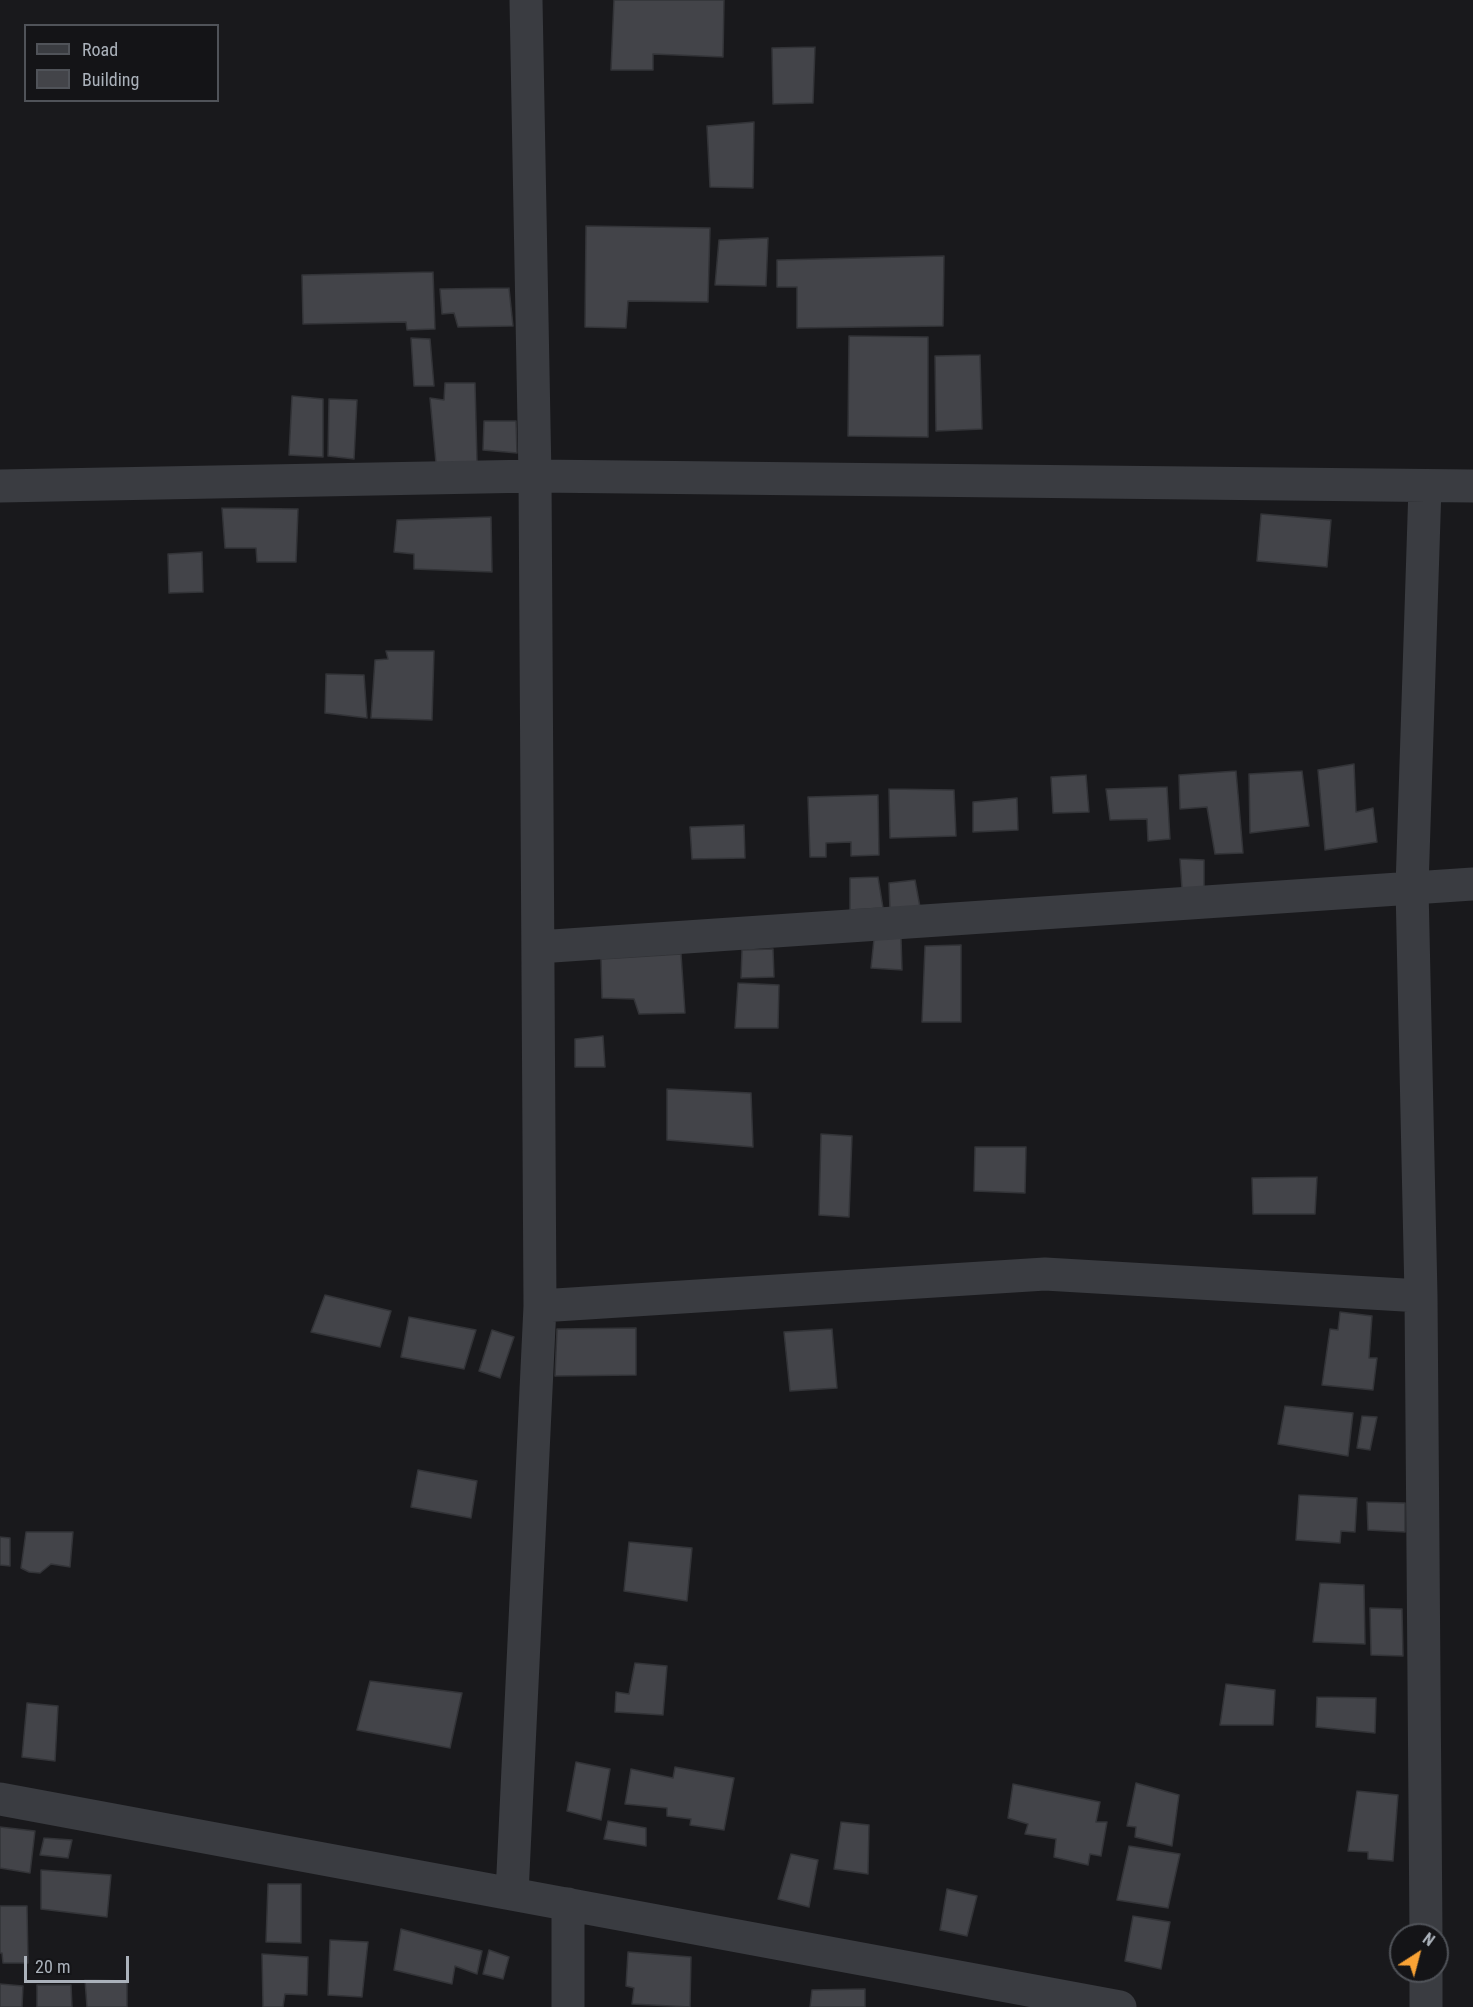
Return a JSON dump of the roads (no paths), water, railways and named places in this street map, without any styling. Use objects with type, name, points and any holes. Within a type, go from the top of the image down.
[{"type":"street","points":[[512,1894],[540,1306],[535,476],[526,0]]},
{"type":"street","points":[[0,486],[535,476],[1473,486]]},
{"type":"street","points":[[1425,487],[1412,887],[1421,1296],[1425,1923]]},
{"type":"street","points":[[538,947],[1473,884]]},
{"type":"street","points":[[540,1306],[1045,1274],[1421,1296]]},
{"type":"street","points":[[0,1799],[1120,2007]]},
{"type":"street","points":[[568,1904],[568,2007]]},
{"type":"street","points":[[1426,1983],[1426,2007]]}]
